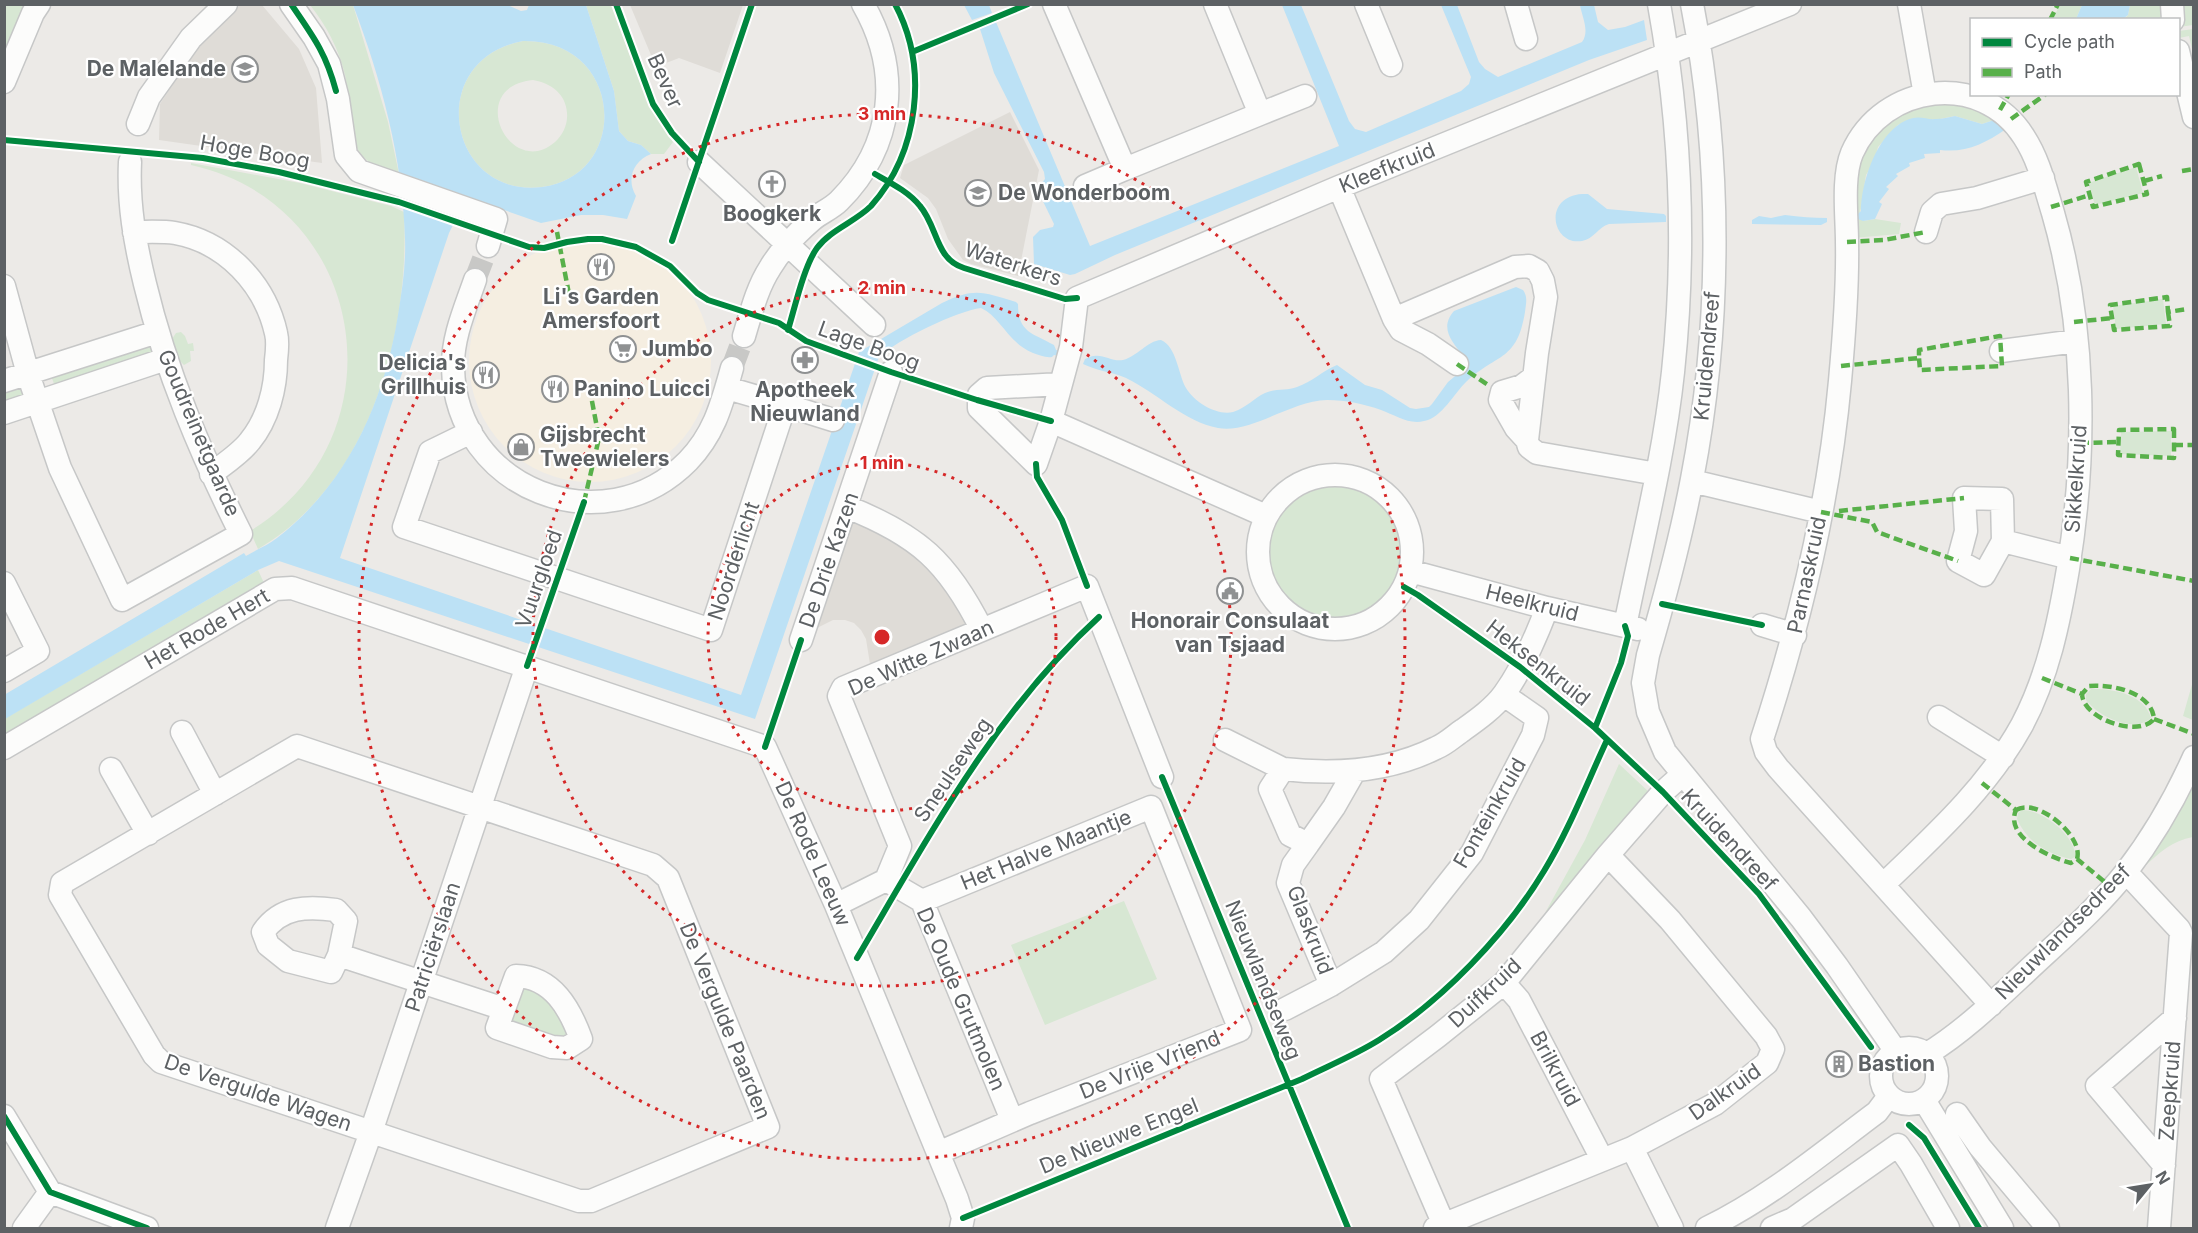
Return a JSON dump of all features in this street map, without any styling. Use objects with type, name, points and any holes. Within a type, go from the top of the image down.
[{"type":"street","points":[[4,82],[39,4]]},
{"type":"street","points":[[138,124],[149,97],[191,38],[226,4]]},
{"type":"street","points":[[291,4],[329,64],[338,99],[345,155],[359,171],[496,219],[490,240]]},
{"type":"street","points":[[747,326],[756,298],[770,268],[813,219],[836,204],[850,189],[876,148],[887,108],[888,88],[883,54],[874,25],[863,4]]},
{"type":"street","points":[[789,244],[820,229],[851,205],[875,174],[886,152],[897,114],[898,80],[895,53],[887,26],[875,4]]},
{"type":"street","points":[[1054,4],[1125,169]]},
{"type":"street","points":[[1215,4],[1260,114]]},
{"type":"street","points":[[1366,4],[1391,65]]},
{"type":"street","points":[[1516,4],[1526,39]]},
{"type":"street","name":"Kruidendreef","points":[[1625,626],[1657,474],[1673,373],[1680,274],[1680,195],[1668,54],[1659,4]]},
{"type":"street","name":"Kruidendreef","points":[[1692,4],[1699,41],[1709,127],[1714,235],[1708,362],[1692,481],[1643,683],[1648,712],[1665,752],[1801,918],[1895,1050]]},
{"type":"street","name":"Kleefkruid","points":[[1061,384],[1071,347],[1077,298],[1339,187],[1790,4]]},
{"type":"street","points":[[1909,4],[1925,95]]},
{"type":"street","points":[[2180,60],[2193,117]]},
{"type":"street","name":"Sikkelkruid","points":[[1925,95],[1943,92],[1970,96]]},
{"type":"street","name":"Parnaskruid","points":[[1925,95],[1891,108],[1867,129],[1852,153],[1847,172],[1847,242],[1841,366],[1831,463],[1795,635],[1762,739],[1766,752],[1778,768],[1991,1005]]},
{"type":"street","points":[[1085,186],[1305,96]]},
{"type":"street","name":"Sikkelkruid","points":[[1884,884],[1946,825],[2003,757],[2024,721],[2042,678],[2061,612],[2078,489],[2080,443],[2076,341],[2060,237],[2043,178],[2026,140],[2011,119],[2000,110],[1971,96]]},
{"type":"street","name":"Goudreinetgaarde","points":[[37,402],[60,468],[122,600],[241,534],[183,406],[157,332],[134,232],[130,162]]},
{"type":"street","points":[[699,162],[874,325]]},
{"type":"street","points":[[1926,232],[1932,212],[1941,204],[1977,198],[2043,178]]},
{"type":"street","points":[[1339,187],[1394,319],[1401,330],[1428,344],[1457,364]]},
{"type":"street","points":[[134,232],[174,233],[214,248],[231,259],[246,272],[265,301],[277,335],[276,376],[262,422],[249,442],[212,474]]},
{"type":"street","points":[[1394,319],[1515,267],[1529,266],[1538,271],[1543,281],[1546,297],[1534,377],[1527,440],[1529,447],[1537,453],[1657,474]]},
{"type":"street","points":[[475,280],[461,318],[453,357],[455,389],[460,407],[471,432],[496,466],[534,491],[570,501],[584,502],[617,500],[649,490],[689,460],[713,428],[730,378],[785,405],[833,420]]},
{"type":"street","points":[[4,286],[37,402]]},
{"type":"street","points":[[4,381],[157,332]]},
{"type":"street","points":[[2001,351],[2076,341]]},
{"type":"street","points":[[4,413],[166,359]]},
{"type":"street","name":"De Drie Kazen","points":[[801,640],[891,372]]},
{"type":"street","points":[[1527,440],[1516,428],[1500,400],[1502,392],[1522,386],[1534,377]]},
{"type":"street","points":[[1061,384],[1051,421],[1036,464],[979,408],[979,394],[987,388],[1061,384]]},
{"type":"street","name":"Noorderlicht","points":[[471,432],[430,452],[404,527],[711,630],[785,405]]},
{"type":"street","points":[[1051,421],[1266,516]]},
{"type":"street","points":[[1339,474],[1367,482],[1392,499],[1401,511],[1412,540],[1413,556],[1410,571],[1394,603],[1370,622],[1341,630],[1311,626],[1285,611],[1275,601],[1264,581],[1258,560],[1258,545],[1266,516],[1284,494],[1310,479],[1339,474]]},
{"type":"street","points":[[1692,481],[1821,512]]},
{"type":"street","points":[[847,507],[876,518],[906,534],[931,554],[961,590],[982,630]]},
{"type":"street","points":[[2003,541],[2070,558]]},
{"type":"street","name":"Heelkruid","points":[[1410,571],[1547,608],[1655,632]]},
{"type":"street","points":[[4,583],[38,651],[4,671]]},
{"type":"street","name":"De Witte Zwaan","points":[[892,884],[900,846],[839,696],[843,688],[1087,586],[1162,777]]},
{"type":"street","name":"Het Rode Hert","points":[[4,748],[275,589],[284,587],[527,666]]},
{"type":"street","points":[[1632,595],[1662,604]]},
{"type":"street","points":[[1225,740],[1283,769],[1314,772],[1354,772],[1394,764],[1437,748],[1478,720],[1504,695],[1525,659],[1547,608]]},
{"type":"street","points":[[1762,625],[1795,635]]},
{"type":"street","name":"Patriciërslaan","points":[[337,1228],[527,666]]},
{"type":"street","name":"De Rode Leeuw","points":[[527,666],[765,747],[836,905],[957,1199],[963,1218],[961,1228]]},
{"type":"street","name":"Fonteinkruid","points":[[1285,1009],[1331,985],[1384,952],[1419,920],[1472,853],[1533,735],[1537,718],[1504,695]]},
{"type":"street","points":[[1938,717],[2003,757]]},
{"type":"street","points":[[182,732],[215,794]]},
{"type":"street","name":"De Vergulde Wagen","points":[[371,1132],[161,1062],[154,1055],[60,895],[62,884],[297,746],[479,808]]},
{"type":"street","name":"Nieuwlandsedreef","points":[[1927,1054],[1991,1005],[2072,930],[2126,872],[2158,824],[2193,757]]},
{"type":"street","points":[[111,769],[148,834]]},
{"type":"street","points":[[1283,769],[1270,789],[1290,835],[1308,844]]},
{"type":"street","name":"Glaskruid","points":[[1331,985],[1288,883],[1293,865],[1334,807],[1354,772]]},
{"type":"street","name":"Duifkruid","points":[[1439,1227],[1381,1079],[1504,983],[1608,855],[1663,792],[1682,775]]},
{"type":"street","name":"Het Halve Maantje","points":[[922,901],[1151,807]]},
{"type":"street","name":"De Vrije Vriend","points":[[938,1153],[1012,1120],[1240,1030],[1151,807]]},
{"type":"street","name":"De Vergulde Paarden","points":[[371,1132],[579,1201],[591,1202],[768,1127],[668,878],[653,865],[479,808]]},
{"type":"street","name":"Dalkruid","points":[[1439,1227],[1632,1148],[1715,1104],[1767,1063],[1773,1049],[1766,1036],[1670,920],[1608,855]]},
{"type":"street","name":"Zeepkruid","points":[[2126,872],[2181,933],[2159,1228]]},
{"type":"street","points":[[836,905],[892,884]]},
{"type":"street","name":"De Oude Grutmolen","points":[[892,884],[922,901],[1012,1120]]},
{"type":"street","points":[[339,955],[504,1009]]},
{"type":"street","name":"Brilkruid","points":[[1504,983],[1519,1000],[1602,1159]]},
{"type":"street","name":"Zeepkruid","points":[[2164,1165],[2097,1086],[2175,1018]]},
{"type":"street","points":[[1707,1228],[1725,1220],[1774,1189],[1883,1104],[1897,1101],[1906,1104],[1924,1100],[1931,1094],[1937,1078],[1933,1060],[1927,1054],[1917,1048],[1905,1048],[1895,1050],[1888,1057],[1881,1073],[1884,1089],[1883,1104]]},
{"type":"street","points":[[1924,1100],[2002,1228]]},
{"type":"street","points":[[1957,1114],[1980,1147],[2048,1228]]},
{"type":"street","points":[[4,1116],[50,1192],[147,1228]]},
{"type":"street","points":[[1772,1228],[1793,1219],[1898,1145],[1948,1228]]},
{"type":"street","points":[[1632,1148],[1672,1228]]},
{"type":"street","points":[[24,1228],[50,1192]]},
{"type":"shaded area","name":"De Malelande","points":[[240,5],[262,5],[299,49],[316,88],[322,163],[159,140],[160,104],[194,51]]},
{"type":"shaded area","points":[[630,5],[743,5],[720,73],[679,58],[656,67]]},
{"type":"shaded area","name":"De Wonderboom","points":[[1010,112],[1039,170],[1018,276],[963,260],[948,239],[936,209],[928,198],[900,178],[904,165]]},
{"type":"shaded area","points":[[590,240],[625,245],[636,249],[667,268],[683,284],[706,326],[711,361],[706,396],[702,407],[683,438],[667,454],[625,477],[590,482],[555,477],[544,473],[513,454],[497,438],[474,396],[469,361],[474,326],[478,315],[497,284],[513,268],[555,245]]},
{"type":"shaded area","points":[[857,519],[928,560],[969,624],[870,664],[866,639],[854,623],[833,620],[817,628],[848,524]]},
{"type":"green space","points":[[5,5],[32,5],[5,63]]},
{"type":"green space","points":[[310,5],[353,5],[388,122],[399,174],[369,162],[355,144],[342,65],[331,38]]},
{"type":"green space","points":[[586,5],[611,5],[647,102],[673,142],[664,154],[651,154],[641,145],[628,141],[619,131],[614,91]]},
{"type":"green space","points":[[2060,5],[2082,5],[2076,18],[2053,18]]},
{"type":"green space","points":[[2130,5],[2161,5],[2162,18],[2125,18]]},
{"type":"green space","points":[[2176,5],[2193,5],[2193,25],[2180,27],[2180,18],[2178,18]]},
{"type":"green space","points":[[2194,29],[2193,53],[2189,36],[2180,38],[2180,31]]},
{"type":"green space","points":[[523,41],[557,46],[582,61],[597,83],[604,109],[602,135],[591,159],[571,177],[542,187],[510,185],[485,172],[468,151],[460,126],[460,99],[471,74],[491,53]],"holes":[[[533,80],[556,90],[564,100],[567,113],[563,133],[555,142],[538,151],[523,150],[510,141],[501,128],[498,113],[501,98],[512,86]]]},
{"type":"green space","points":[[1964,101],[1994,120],[1982,124],[1955,116],[1935,120],[1914,118],[1898,125],[1878,147],[1874,162],[1866,175],[1860,214],[1863,221],[1875,219],[1901,223],[1899,234],[1853,238],[1852,195],[1867,139],[1912,104]]},
{"type":"green space","points":[[191,163],[300,183],[391,206],[404,212],[404,259],[400,307],[390,355],[376,402],[355,446],[329,486],[297,521],[258,549],[250,531],[299,490],[331,440],[346,384],[345,327],[328,273],[297,225],[251,188],[191,165]]},
{"type":"green space","points":[[2136,167],[2143,193],[2095,205],[2088,183]]},
{"type":"green space","points":[[2163,299],[2166,324],[2116,329],[2113,306]]},
{"type":"green space","points":[[181,332],[188,344],[193,343],[194,351],[190,351],[191,361],[184,365],[179,360],[172,339],[176,333]]},
{"type":"green space","points":[[153,339],[158,355],[56,389],[50,373]]},
{"type":"green space","points":[[22,382],[27,398],[5,406],[4,387]]},
{"type":"green space","points":[[2171,431],[2171,456],[2120,454],[2121,432]]},
{"type":"green space","points":[[1335,481],[1362,486],[1385,502],[1401,525],[1406,552],[1401,579],[1385,602],[1362,618],[1335,623],[1308,618],[1285,602],[1269,579],[1264,552],[1269,525],[1285,502],[1308,486]]},
{"type":"green space","points":[[258,570],[264,583],[5,737],[4,719]]},
{"type":"green space","points":[[2193,681],[2194,720],[2183,716]]},
{"type":"green space","points":[[2091,689],[2117,691],[2135,698],[2148,710],[2151,718],[2144,722],[2126,724],[2107,717],[2086,700],[2086,694]]},
{"type":"green space","points":[[1619,764],[1649,792],[1545,913],[1585,840]]},
{"type":"green space","points":[[2193,773],[2193,837],[2173,844],[2145,866],[2141,861]]},
{"type":"green space","points":[[2022,810],[2039,814],[2057,826],[2070,841],[2075,857],[2071,859],[2054,854],[2032,840],[2017,819],[2018,813]]},
{"type":"green space","points":[[1124,901],[1157,979],[1045,1025],[1011,945]]},
{"type":"green space","points":[[526,985],[554,1000],[567,1034],[556,1039],[511,1025],[514,1003],[519,992]]},
{"type":"water","points":[[505,4],[521,11],[527,10],[529,5],[586,5],[614,91],[619,131],[628,141],[641,145],[651,154],[640,161],[633,171],[632,183],[636,196],[627,219],[603,215],[581,215],[541,223],[467,197],[449,233],[340,558],[741,695],[859,352],[942,303],[971,293],[987,294],[1016,302],[1024,327],[1054,345],[1059,351],[1058,356],[1052,357],[1033,353],[1017,343],[994,317],[981,308],[970,310],[928,327],[879,357],[755,719],[279,561],[258,570],[5,719],[4,695],[244,553],[246,556],[277,538],[324,492],[359,439],[383,379],[392,347],[402,287],[405,249],[400,179],[389,120],[373,61],[353,5]],"holes":[[[523,41],[557,46],[582,61],[597,83],[604,109],[602,135],[591,159],[571,177],[542,187],[510,185],[485,172],[468,151],[460,126],[460,99],[471,74],[491,53]]]},
{"type":"water","points":[[964,5],[989,5],[992,13],[972,20]]},
{"type":"water","points":[[1282,5],[1301,5],[1349,121],[1355,129],[1366,132],[1461,91],[1469,84],[1471,77],[1441,5],[1457,5],[1479,62],[1498,77],[1582,42],[1585,29],[1580,5],[1594,5],[1598,22],[1608,30],[1644,20],[1647,40],[1589,60],[1115,255],[1075,274],[1070,275],[1034,264],[1033,237],[1040,230],[1053,227],[1054,224],[1037,189],[1045,179],[1044,172],[994,73],[980,29],[996,22],[1090,246],[1339,146]]},
{"type":"water","points":[[2082,5],[2130,5],[2128,15],[2124,18],[2076,18]]},
{"type":"water","points":[[1955,116],[1982,124],[1994,120],[2006,129],[1967,149],[1940,150],[1940,153],[1924,154],[1925,158],[1909,163],[1910,166],[1896,174],[1898,176],[1886,187],[1889,189],[1879,202],[1882,204],[1875,219],[1863,221],[1858,219],[1868,170],[1874,156],[1891,132],[1901,123],[1913,118],[1938,119]]},
{"type":"water","points":[[1588,194],[1607,209],[1664,214],[1666,222],[1609,224],[1586,240],[1572,241],[1558,229],[1557,212],[1561,203],[1569,197]]},
{"type":"water","points":[[1785,215],[1827,218],[1827,222],[1821,225],[1752,224],[1752,220],[1759,216],[1771,218]]},
{"type":"water","points":[[1516,287],[1523,290],[1526,295],[1525,312],[1517,340],[1505,354],[1467,381],[1436,415],[1424,421],[1407,421],[1361,404],[1327,400],[1299,406],[1244,426],[1231,429],[1218,428],[1194,420],[1126,378],[1083,364],[1085,359],[1093,356],[1123,360],[1151,343],[1161,340],[1171,348],[1183,382],[1194,398],[1206,407],[1220,412],[1233,412],[1265,393],[1302,385],[1337,365],[1365,385],[1382,390],[1410,408],[1429,407],[1448,382],[1460,372],[1464,357],[1447,329],[1454,311]]},
{"type":"tunnel","points":[[475,280],[488,246]]},
{"type":"tunnel","points":[[732,368],[744,336]]},
{"type":"marked path","points":[[2051,18],[2058,4]]},
{"type":"marked path","points":[[2000,110],[2008,96]]},
{"type":"marked path","points":[[2011,119],[2043,96]]},
{"type":"marked path","points":[[2139,164],[2147,194],[2093,207],[2086,182],[2139,164]]},
{"type":"marked path","points":[[2182,171],[2194,169]]},
{"type":"marked path","points":[[2144,181],[2162,176]]},
{"type":"marked path","points":[[2051,207],[2090,195]]},
{"type":"marked path","points":[[557,232],[569,294]]},
{"type":"marked path","points":[[1847,242],[1884,240],[1926,232]]},
{"type":"marked path","points":[[2168,312],[2170,326],[2114,330],[2110,305],[2167,297],[2168,312],[2187,309]]},
{"type":"marked path","points":[[2074,322],[2112,318]]},
{"type":"marked path","points":[[1841,366],[1919,358],[1919,350],[2000,336],[2002,366],[1920,370],[1919,358]]},
{"type":"marked path","points":[[1457,364],[1488,385]]},
{"type":"marked path","points":[[584,502],[599,438],[591,396]]},
{"type":"marked path","points":[[2174,429],[2174,458],[2118,455],[2119,430],[2174,429]]},
{"type":"marked path","points":[[2080,443],[2118,442]]},
{"type":"marked path","points":[[2174,445],[2194,445]]},
{"type":"marked path","points":[[1839,511],[1964,498]]},
{"type":"marked path","points":[[1821,512],[1872,522],[1877,532],[1958,561]]},
{"type":"marked path","points":[[2070,558],[2194,581]]},
{"type":"marked path","points":[[2042,678],[2082,694],[2089,686],[2119,688],[2146,702],[2152,710],[2154,719],[2136,727],[2112,723],[2091,711],[2082,694]]},
{"type":"marked path","points":[[2154,719],[2194,734]]},
{"type":"marked path","points":[[1982,783],[2016,810],[2014,820],[2017,829],[2032,845],[2071,863],[2077,859],[2112,888]]},
{"type":"marked path","points":[[2016,810],[2025,807],[2035,809],[2057,821],[2073,840],[2077,850],[2077,859]]},
{"type":"cycle path","points":[[291,4],[323,55],[336,91]]},
{"type":"cycle path","name":"Bever","points":[[616,4],[653,104],[672,133],[699,162]]},
{"type":"cycle path","points":[[672,241],[752,4]]},
{"type":"cycle path","points":[[788,330],[812,256],[829,236],[871,206],[900,161],[909,135],[914,109],[915,82],[906,29],[895,4]]},
{"type":"cycle path","points":[[912,52],[1028,4]]},
{"type":"cycle path","name":"Hoge Boog","points":[[4,140],[203,158],[279,172],[399,202],[529,247],[544,248],[588,239],[602,239],[636,247],[670,266],[697,293],[708,300],[779,323],[806,341],[891,372],[1051,421]]},
{"type":"cycle path","name":"Waterkers","points":[[875,174],[916,201],[926,214],[942,250],[955,264],[1065,299],[1077,298]]},
{"type":"cycle path","points":[[1036,464],[1037,477],[1062,520],[1087,586]]},
{"type":"cycle path","name":"Vuurgloed","points":[[527,666],[584,502]]},
{"type":"cycle path","name":"Heksenkruid","points":[[1404,587],[1520,667],[1595,728],[1663,792],[1759,894],[1871,1047]]},
{"type":"cycle path","points":[[1662,604],[1762,625]]},
{"type":"cycle path","name":"Sneulseweg","points":[[857,958],[937,822],[995,735],[1027,693],[1099,617]]},
{"type":"cycle path","points":[[1595,728],[1621,663],[1628,636],[1625,626]]},
{"type":"cycle path","points":[[765,747],[801,640]]},
{"type":"cycle path","name":"De Nieuwe Engel","points":[[963,1218],[1302,1079],[1360,1051],[1403,1024],[1471,965],[1529,895],[1562,839],[1607,740]]},
{"type":"cycle path","name":"Nieuwlandseweg","points":[[1162,777],[1348,1228]]},
{"type":"cycle path","points":[[4,1116],[50,1192],[147,1228]]},
{"type":"cycle path","points":[[1909,1125],[1924,1138],[1979,1228]]},
{"type":"place","name":"De Malelande","points":[[245,69]]},
{"type":"place","name":"Boogkerk","points":[[772,184]]},
{"type":"place","name":"De Wonderboom","points":[[978,193]]},
{"type":"place","name":"Li's Garden Amersfoort","points":[[601,267]]},
{"type":"place","name":"Jumbo","points":[[623,349]]},
{"type":"place","name":"Apotheek Nieuwland","points":[[805,360]]},
{"type":"place","name":"Delicia's Grillhuis","points":[[486,375]]},
{"type":"place","name":"Panino Luicci","points":[[555,389]]},
{"type":"place","name":"Gijsbrecht Tweewielers","points":[[521,447]]},
{"type":"place","name":"Honorair Consulaat van Tsjaad","points":[[1230,591]]},
{"type":"place","name":"Bastion","points":[[1839,1064]]}]
